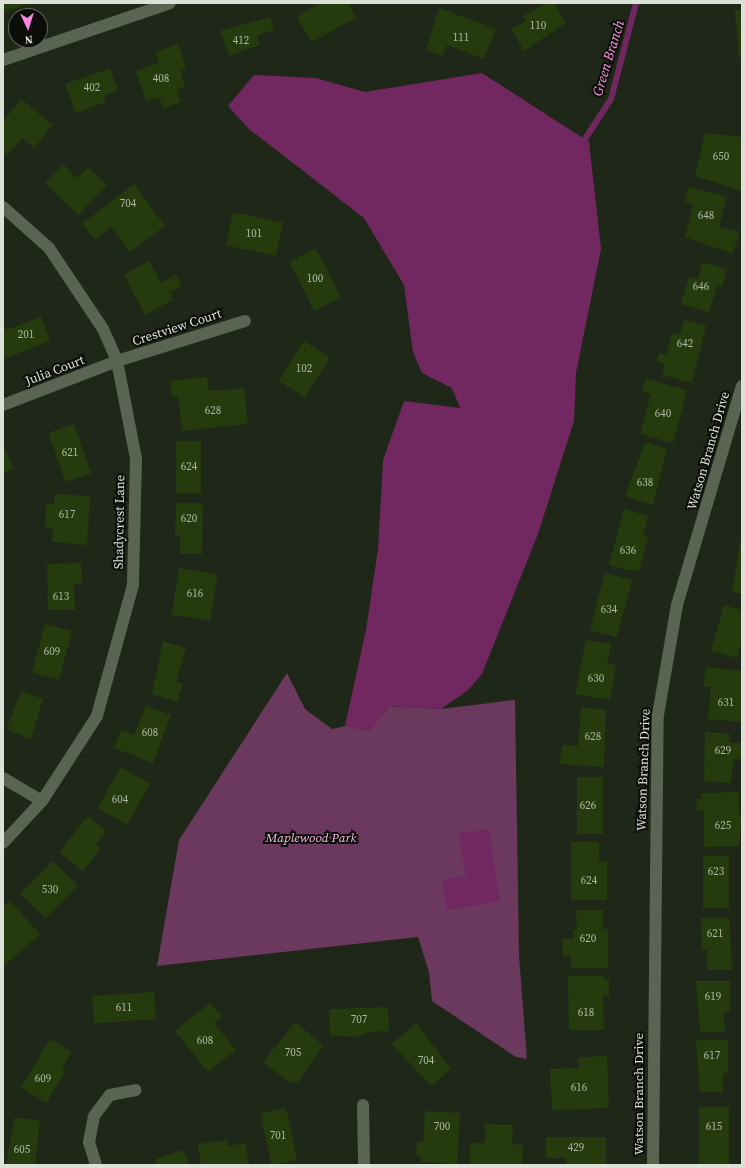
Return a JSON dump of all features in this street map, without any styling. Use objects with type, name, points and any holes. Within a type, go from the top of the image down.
[{"type":"street","points":[[3,60],[170,3]]},
{"type":"street","name":"Shadycrest Lane","points":[[3,207],[49,248],[103,328],[117,361],[136,459],[133,585],[97,716],[42,801],[3,843]]},
{"type":"street","name":"Crestview Court","points":[[117,361],[245,320]]},
{"type":"street","name":"Julia Court","points":[[3,405],[117,361]]},
{"type":"street","name":"Watson Branch Drive","points":[[653,1165],[658,715],[677,604],[737,429],[742,386]]},
{"type":"street","points":[[3,778],[42,801]]},
{"type":"street","points":[[96,1165],[89,1142],[94,1116],[110,1096],[136,1090]]},
{"type":"street","points":[[363,1105],[364,1165]]},
{"type":"green space","name":"Maplewood Park","points":[[287,673],[305,709],[332,729],[345,726],[369,731],[389,706],[441,709],[515,700],[519,955],[527,1059],[516,1057],[432,1001],[429,972],[418,937],[157,966],[179,840]]},
{"type":"shaded area","points":[[482,73],[589,142],[601,249],[576,373],[574,421],[538,534],[482,674],[468,690],[441,709],[389,706],[369,731],[345,726],[366,630],[378,549],[383,460],[404,401],[460,408],[452,388],[422,373],[413,352],[404,285],[364,218],[249,129],[228,106],[254,75],[316,78],[365,92]]},
{"type":"shaded area","points":[[489,829],[500,901],[447,910],[441,880],[466,876],[459,834]]},
{"type":"building","points":[[3,3],[33,3],[16,8],[8,8],[8,10],[3,12]]},
{"type":"building","points":[[319,3],[348,3],[356,18],[311,42],[297,17]]},
{"type":"building","points":[[546,3],[554,3],[566,23],[524,51],[511,29],[526,21],[523,16]]},
{"type":"building","points":[[439,8],[496,29],[484,59],[447,45],[443,56],[426,50]]},
{"type":"building","points":[[735,10],[742,10],[742,58],[739,58]]},
{"type":"building","points":[[270,17],[274,30],[257,36],[260,45],[229,56],[220,31]]},
{"type":"building","points":[[178,44],[186,68],[180,70],[185,87],[177,90],[181,102],[163,108],[159,97],[146,101],[136,71],[159,63],[155,52]]},
{"type":"building","points":[[110,68],[118,91],[104,96],[106,102],[76,113],[65,84]]},
{"type":"building","points":[[21,99],[53,125],[34,148],[22,138],[8,155],[3,151],[3,121]]},
{"type":"building","points":[[705,133],[742,137],[742,191],[695,176]]},
{"type":"building","points":[[63,164],[77,178],[88,167],[107,185],[78,215],[45,183]]},
{"type":"building","points":[[134,184],[165,226],[130,252],[111,227],[95,240],[82,224]]},
{"type":"building","points":[[689,187],[727,197],[719,227],[739,232],[733,254],[685,237],[693,204],[685,202]]},
{"type":"building","points":[[233,212],[283,223],[276,256],[226,245]]},
{"type":"building","points":[[316,248],[341,297],[314,311],[289,262]]},
{"type":"building","points":[[149,261],[161,283],[176,275],[182,286],[170,292],[173,300],[145,315],[124,275]]},
{"type":"building","points":[[702,262],[727,269],[722,287],[717,286],[709,312],[681,304],[689,277],[698,279]]},
{"type":"building","points":[[41,317],[50,341],[3,359],[3,323],[6,330]]},
{"type":"building","points":[[684,320],[706,326],[692,383],[662,375],[665,364],[657,362],[659,353],[666,355],[672,333],[680,335]]},
{"type":"building","points":[[304,341],[330,358],[304,397],[278,380]]},
{"type":"building","points":[[207,377],[209,391],[244,388],[248,424],[182,431],[178,396],[172,397],[170,381]]},
{"type":"building","points":[[646,379],[687,390],[673,443],[640,434],[651,394],[642,392]]},
{"type":"building","points":[[74,424],[91,473],[65,482],[48,433]]},
{"type":"building","points":[[176,441],[201,441],[201,493],[176,493]]},
{"type":"building","points":[[645,442],[667,449],[653,505],[625,496]]},
{"type":"building","points":[[3,446],[14,468],[3,473]]},
{"type":"building","points":[[55,494],[90,496],[87,545],[52,542],[53,528],[45,527],[46,503],[54,504]]},
{"type":"building","points":[[176,503],[203,503],[202,554],[180,554],[180,536],[175,536]]},
{"type":"building","points":[[624,509],[648,516],[643,535],[648,537],[639,572],[609,565]]},
{"type":"building","points":[[740,542],[742,543],[742,594],[732,592]]},
{"type":"building","points":[[81,563],[82,583],[74,584],[75,610],[48,610],[47,564]]},
{"type":"building","points":[[179,568],[218,574],[210,621],[172,614]]},
{"type":"building","points":[[605,573],[632,580],[617,637],[590,630]]},
{"type":"building","points":[[724,605],[742,610],[742,641],[737,658],[711,651]]},
{"type":"building","points":[[45,624],[72,631],[59,680],[32,672]]},
{"type":"building","points":[[586,640],[611,644],[607,664],[616,665],[610,700],[575,694]]},
{"type":"building","points":[[163,641],[186,648],[176,682],[183,684],[177,702],[152,694]]},
{"type":"building","points":[[706,667],[742,671],[742,722],[708,719],[711,687],[703,686]]},
{"type":"building","points":[[22,691],[43,699],[31,739],[6,729]]},
{"type":"building","points":[[146,706],[171,715],[153,763],[114,748],[121,730],[134,735]]},
{"type":"building","points":[[581,707],[606,710],[604,767],[560,764],[562,745],[578,746]]},
{"type":"building","points":[[705,732],[730,734],[729,742],[742,743],[742,759],[733,759],[731,783],[704,781]]},
{"type":"building","points":[[121,767],[150,784],[127,825],[98,808]]},
{"type":"building","points":[[577,777],[603,777],[603,834],[577,834]]},
{"type":"building","points":[[739,792],[739,815],[742,815],[739,846],[704,847],[704,811],[697,811],[696,799],[702,798],[702,793]]},
{"type":"building","points":[[88,816],[106,831],[96,844],[101,848],[83,871],[59,852]]},
{"type":"building","points":[[571,842],[599,842],[599,862],[607,862],[607,900],[571,900]]},
{"type":"building","points":[[703,856],[729,856],[729,908],[703,908]]},
{"type":"building","points":[[53,861],[78,886],[45,918],[20,894]]},
{"type":"building","points":[[10,901],[40,934],[3,967],[3,908]]},
{"type":"building","points":[[576,910],[603,910],[603,929],[608,929],[608,968],[571,968],[571,956],[563,956],[562,939],[574,939],[573,930],[577,930]]},
{"type":"building","points":[[729,917],[732,970],[707,970],[707,950],[702,950],[701,918]]},
{"type":"building","points":[[568,976],[604,976],[604,980],[609,980],[609,996],[603,996],[604,1030],[569,1030]]},
{"type":"building","points":[[696,981],[730,981],[730,1012],[724,1012],[725,1032],[700,1032]]},
{"type":"building","points":[[154,992],[156,1019],[94,1023],[92,996]]},
{"type":"building","points":[[210,1003],[222,1016],[214,1023],[236,1050],[208,1072],[175,1031]]},
{"type":"building","points":[[388,1007],[389,1031],[368,1032],[356,1037],[330,1035],[329,1009]]},
{"type":"building","points":[[295,1022],[323,1045],[297,1083],[293,1080],[290,1083],[263,1062]]},
{"type":"building","points":[[416,1023],[451,1069],[431,1086],[392,1044]]},
{"type":"building","points":[[50,1039],[72,1052],[62,1068],[66,1070],[46,1103],[21,1087]]},
{"type":"building","points":[[696,1040],[728,1040],[728,1073],[723,1073],[723,1092],[700,1092]]},
{"type":"building","points":[[607,1056],[609,1108],[552,1110],[550,1069],[579,1068],[578,1057]]},
{"type":"building","points":[[699,1107],[729,1107],[729,1165],[699,1165]]},
{"type":"building","points":[[286,1108],[297,1160],[272,1165],[261,1113]]},
{"type":"building","points":[[425,1111],[460,1113],[457,1164],[421,1162],[421,1156],[416,1156],[417,1142],[423,1142]]},
{"type":"building","points":[[14,1118],[40,1120],[35,1165],[6,1165]]},
{"type":"building","points":[[485,1124],[513,1125],[512,1144],[523,1145],[522,1165],[470,1165],[470,1143],[485,1143]]},
{"type":"building","points":[[546,1137],[606,1137],[606,1165],[566,1165],[566,1158],[546,1158]]},
{"type":"building","points":[[227,1140],[228,1146],[245,1143],[249,1165],[201,1165],[198,1144]]},
{"type":"building","points":[[183,1150],[189,1165],[154,1165],[156,1159]]},
{"type":"waterway","name":"Green Branch","points":[[585,139],[611,99],[636,3]]}]
